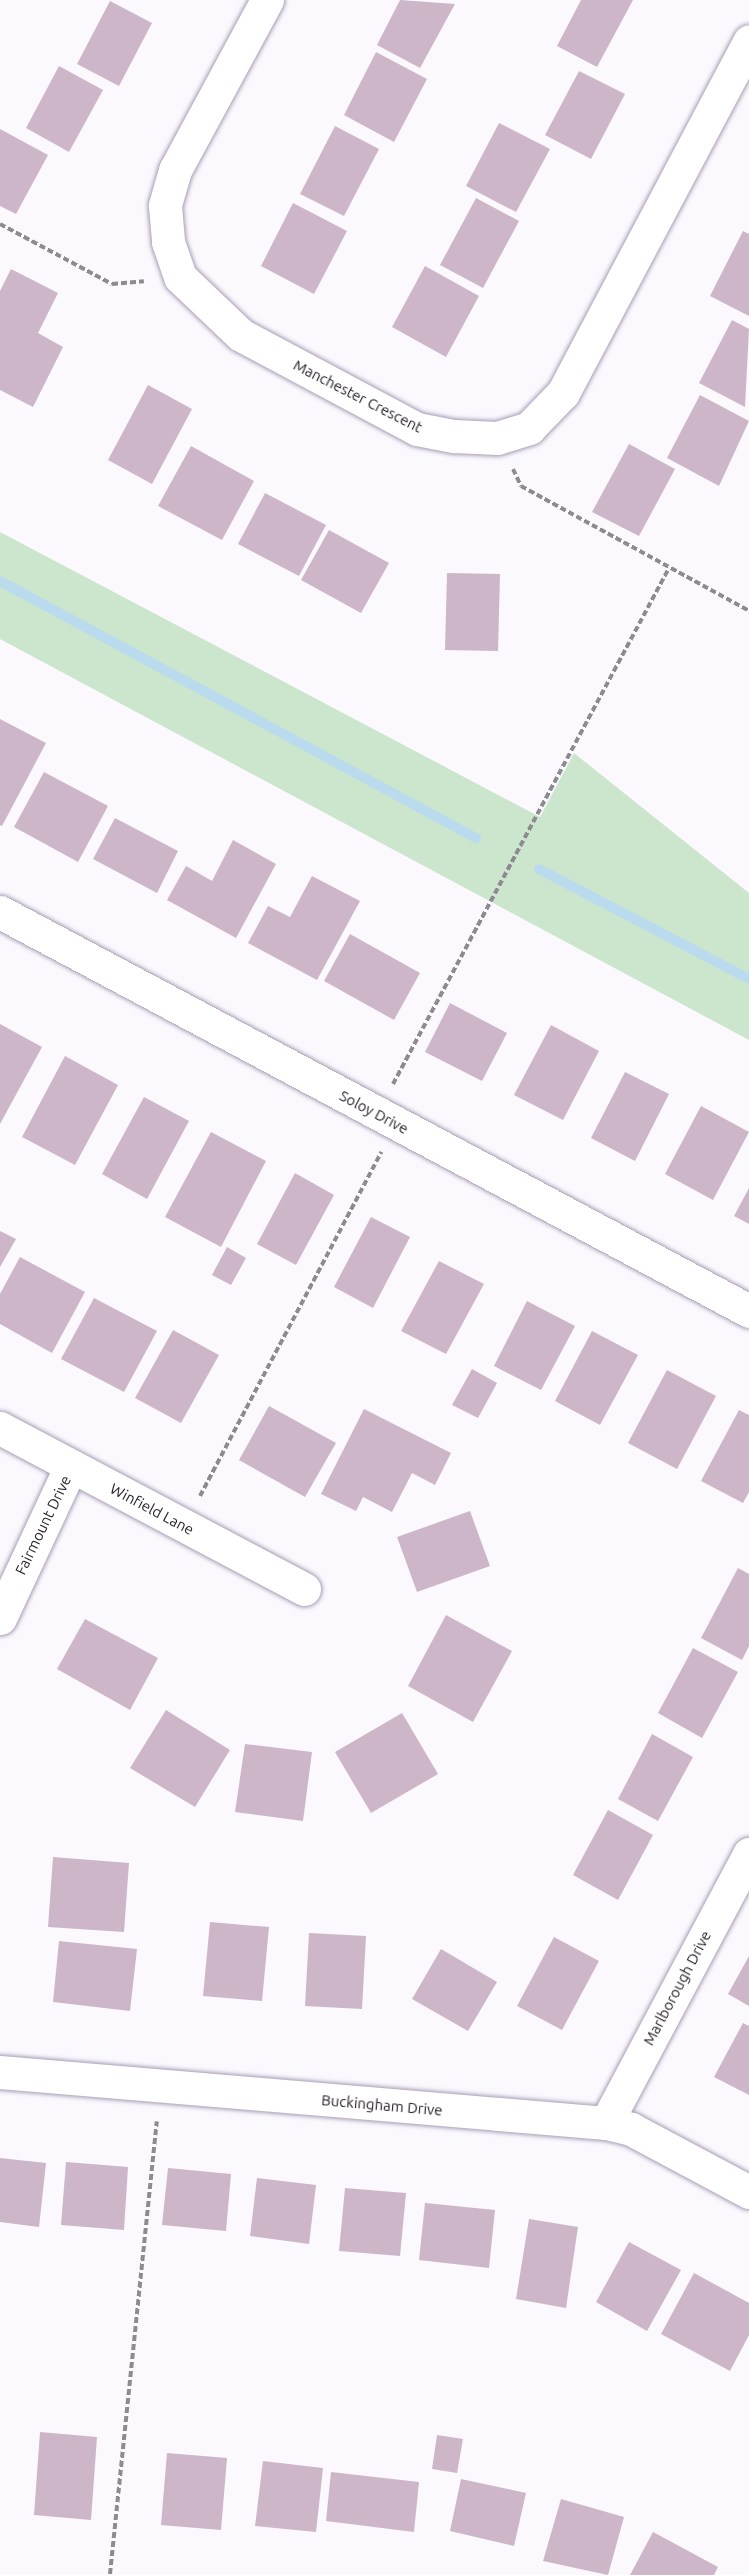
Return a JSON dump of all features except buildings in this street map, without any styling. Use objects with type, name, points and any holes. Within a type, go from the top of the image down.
[{"type":"street","name":"Manchester Crescent","points":[[267,0],[175,170],[165,206],[168,242],[180,277],[241,335],[417,429],[497,438],[529,428],[563,393],[749,41]]},
{"type":"street","name":"Soloy Drive","points":[[0,912],[749,1311]]},
{"type":"street","name":"Winfield Lane","points":[[0,1428],[304,1589]]},
{"type":"street","name":"Fairmount Drive","points":[[0,1618],[71,1466]]},
{"type":"street","name":"Marlborough Drive","points":[[606,2123],[749,1854]]},
{"type":"street","name":"Buckingham Drive","points":[[0,2072],[606,2123],[631,2129],[749,2192]]},
{"type":"path","points":[[0,224],[112,284],[180,277]]},
{"type":"path","points":[[497,438],[521,486],[749,611]]},
{"type":"path","points":[[184,1526],[387,1118],[669,568]]},
{"type":"path","points":[[110,2574],[161,2086]]},
{"type":"green space","points":[[0,532],[540,817],[574,753],[749,893],[749,1040],[0,639]]},
{"type":"waterway","points":[[0,581],[476,838]]},
{"type":"waterway","points":[[539,869],[749,979]]}]
